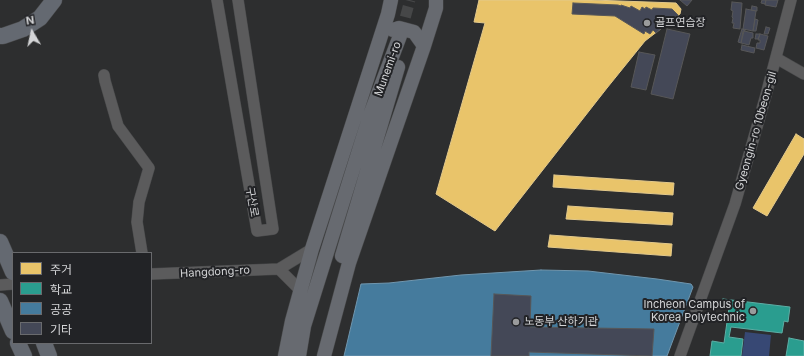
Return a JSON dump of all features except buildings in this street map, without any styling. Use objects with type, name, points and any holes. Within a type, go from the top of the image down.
[{"type":"highway","points":[[0,27],[21,21],[35,12],[45,0]]},
{"type":"highway","points":[[0,36],[23,30],[40,18],[54,0]]},
{"type":"highway","points":[[0,242],[12,270]]},
{"type":"highway","points":[[0,301],[12,329]]},
{"type":"highway","points":[[18,344],[24,356]]},
{"type":"highway","points":[[44,344],[49,356]]},
{"type":"main road","points":[[285,356],[292,321],[312,249],[388,14],[391,0]]},
{"type":"main road","points":[[324,356],[349,262],[424,46],[436,8],[436,0]]},
{"type":"main road","points":[[379,42],[390,31],[399,28],[414,32],[424,46]]},
{"type":"main road","name":"Munemi-ro","points":[[299,356],[304,326],[370,115],[401,33],[401,55],[353,216],[314,356]]},
{"type":"street","name":"구산로","points":[[217,0],[257,231],[273,229],[238,0]]},
{"type":"street","name":"Gyeongin-ro 10beon-gil","points":[[680,356],[735,204],[791,0]]},
{"type":"street","name":"Gyeongin-ro 10beon-gil","points":[[776,58],[804,74]]},
{"type":"street","points":[[104,75],[118,126],[149,168],[139,202],[137,222],[142,252]]},
{"type":"street","name":"Hangdong-ro","points":[[152,274],[280,269],[312,249]]},
{"type":"street","points":[[280,269],[301,291]]},
{"type":"street","points":[[0,285],[12,284]]},
{"type":"shaded area","points":[[745,332],[771,335],[769,356],[742,356]]},
{"type":"tunnel","points":[[401,33],[410,0]]},
{"type":"place","name":"골프연습장","points":[[647,23]]},
{"type":"place","name":"Incheon Campus of Korea Polytechnic","points":[[753,311]]},
{"type":"place","name":"노동부 산하기관","points":[[516,322]]}]
